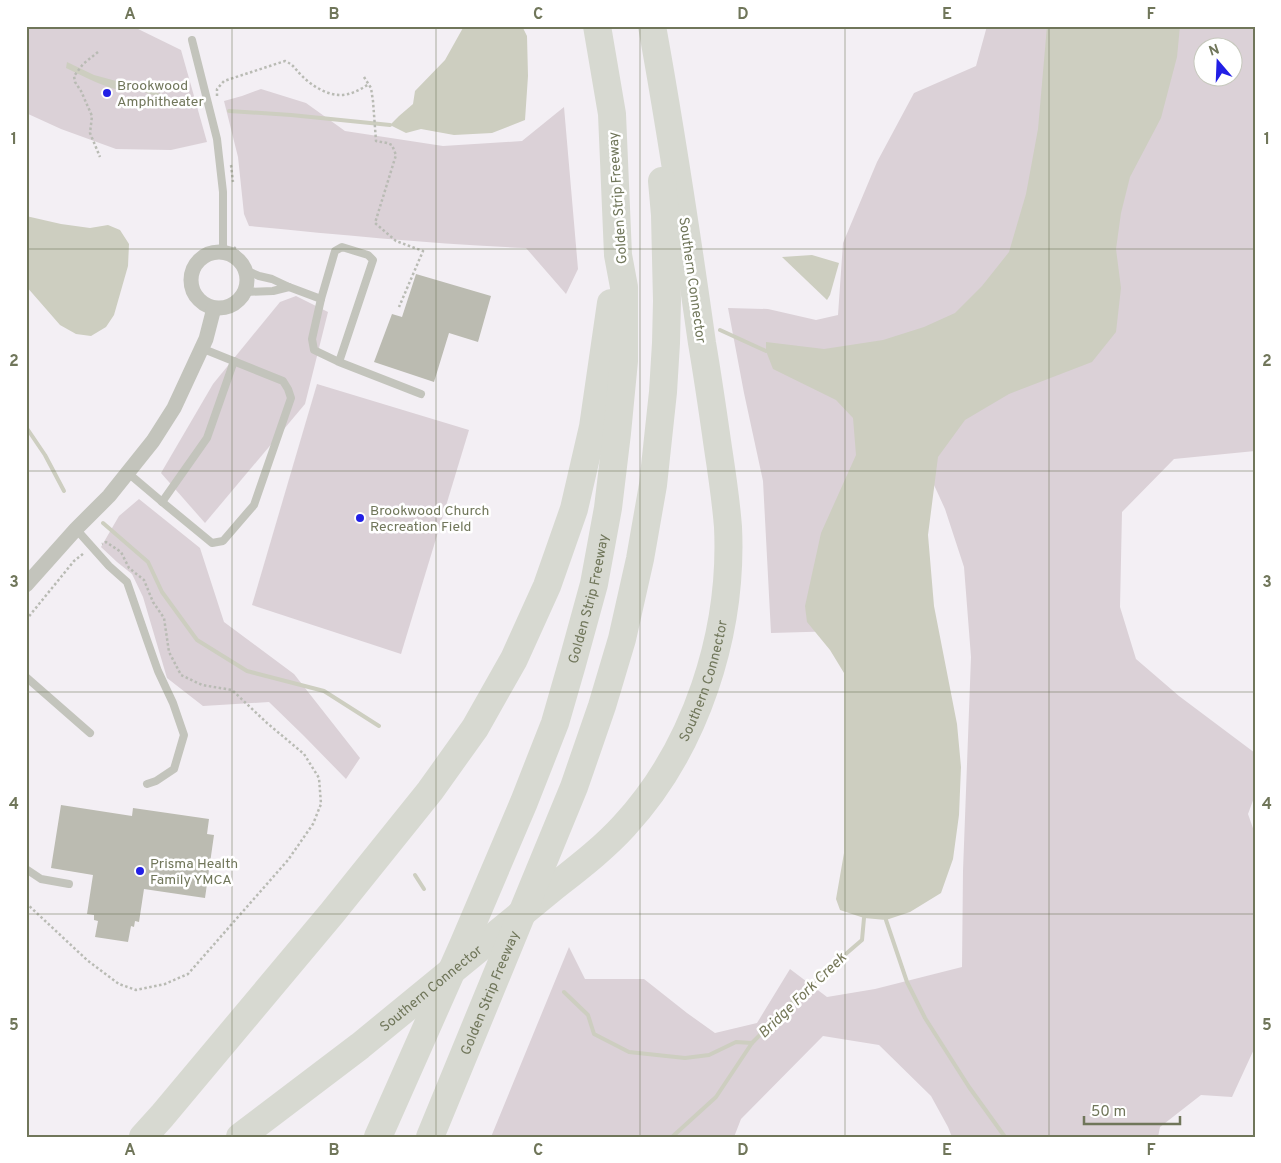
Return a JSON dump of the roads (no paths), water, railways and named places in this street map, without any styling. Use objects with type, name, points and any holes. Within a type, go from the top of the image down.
[{"type":"highway","name":"Golden Strip Freeway","points":[[378,1137],[464,943],[555,724],[594,584],[608,508],[624,361],[624,287],[618,254],[612,114],[597,26]]},
{"type":"highway","name":"Golden Strip Freeway","points":[[430,1137],[574,788],[602,706],[622,639],[640,559],[653,485],[663,392],[667,301],[665,215],[661,164],[641,26]]},
{"type":"highway","name":"Southern Connector","points":[[240,1137],[360,1046],[582,865],[623,827],[669,766],[680,746],[703,691],[723,617],[728,573],[728,526],[681,194],[652,26]]},
{"type":"highway","points":[[143,1137],[332,913],[430,791],[475,728],[514,659],[547,586],[574,509],[593,427],[618,254]]},
{"type":"street","points":[[228,249],[240,262],[248,267],[245,292],[237,302],[226,308],[214,308],[205,305],[197,299],[192,291],[190,281],[196,263],[204,256],[213,252],[228,249]]},
{"type":"street","points":[[26,586],[76,529],[109,496],[153,441],[174,408],[206,339],[214,308]]},
{"type":"lane","points":[[192,40],[217,139],[228,249]]},
{"type":"lane","points":[[339,362],[373,260],[368,255],[342,247],[335,251],[321,299],[312,339],[314,350],[339,362],[420,394]]},
{"type":"lane","points":[[248,267],[259,276],[272,279],[321,299]]},
{"type":"lane","points":[[245,292],[273,291],[289,286]]},
{"type":"lane","points":[[128,473],[212,543],[223,541],[254,505],[291,398],[288,389],[283,381],[201,348]]},
{"type":"lane","points":[[162,502],[207,438],[234,361]]},
{"type":"lane","points":[[76,529],[109,566],[127,582],[158,671],[173,703],[184,735],[174,769],[156,781],[147,784]]},
{"type":"lane","points":[[26,678],[90,733]]},
{"type":"lane","points":[[26,869],[41,879],[69,884]]},
{"type":"waterway","points":[[131,85],[182,104]]},
{"type":"waterway","points":[[229,111],[390,125]]},
{"type":"waterway","points":[[720,330],[766,351]]},
{"type":"waterway","points":[[26,427],[45,455],[64,491]]},
{"type":"waterway","points":[[103,523],[148,562],[162,592],[197,640],[247,671],[324,691],[379,726]]},
{"type":"waterway","points":[[415,875],[424,889]]},
{"type":"waterway","name":"Bridge Fork Creek","points":[[672,1137],[716,1097],[752,1043],[804,990],[862,940],[864,918]]},
{"type":"waterway","points":[[886,920],[907,982],[925,1018],[969,1087],[1005,1137]]},
{"type":"waterway","points":[[564,992],[588,1015],[594,1034],[629,1052],[685,1058],[709,1055],[736,1042],[752,1043]]},
{"type":"place","name":"Brookwood Amphitheater","points":[[107,93]]},
{"type":"place","name":"Brookwood Church Recreation Field","points":[[360,518]]},
{"type":"place","name":"Prisma Health Family YMCA","points":[[140,871]]}]
